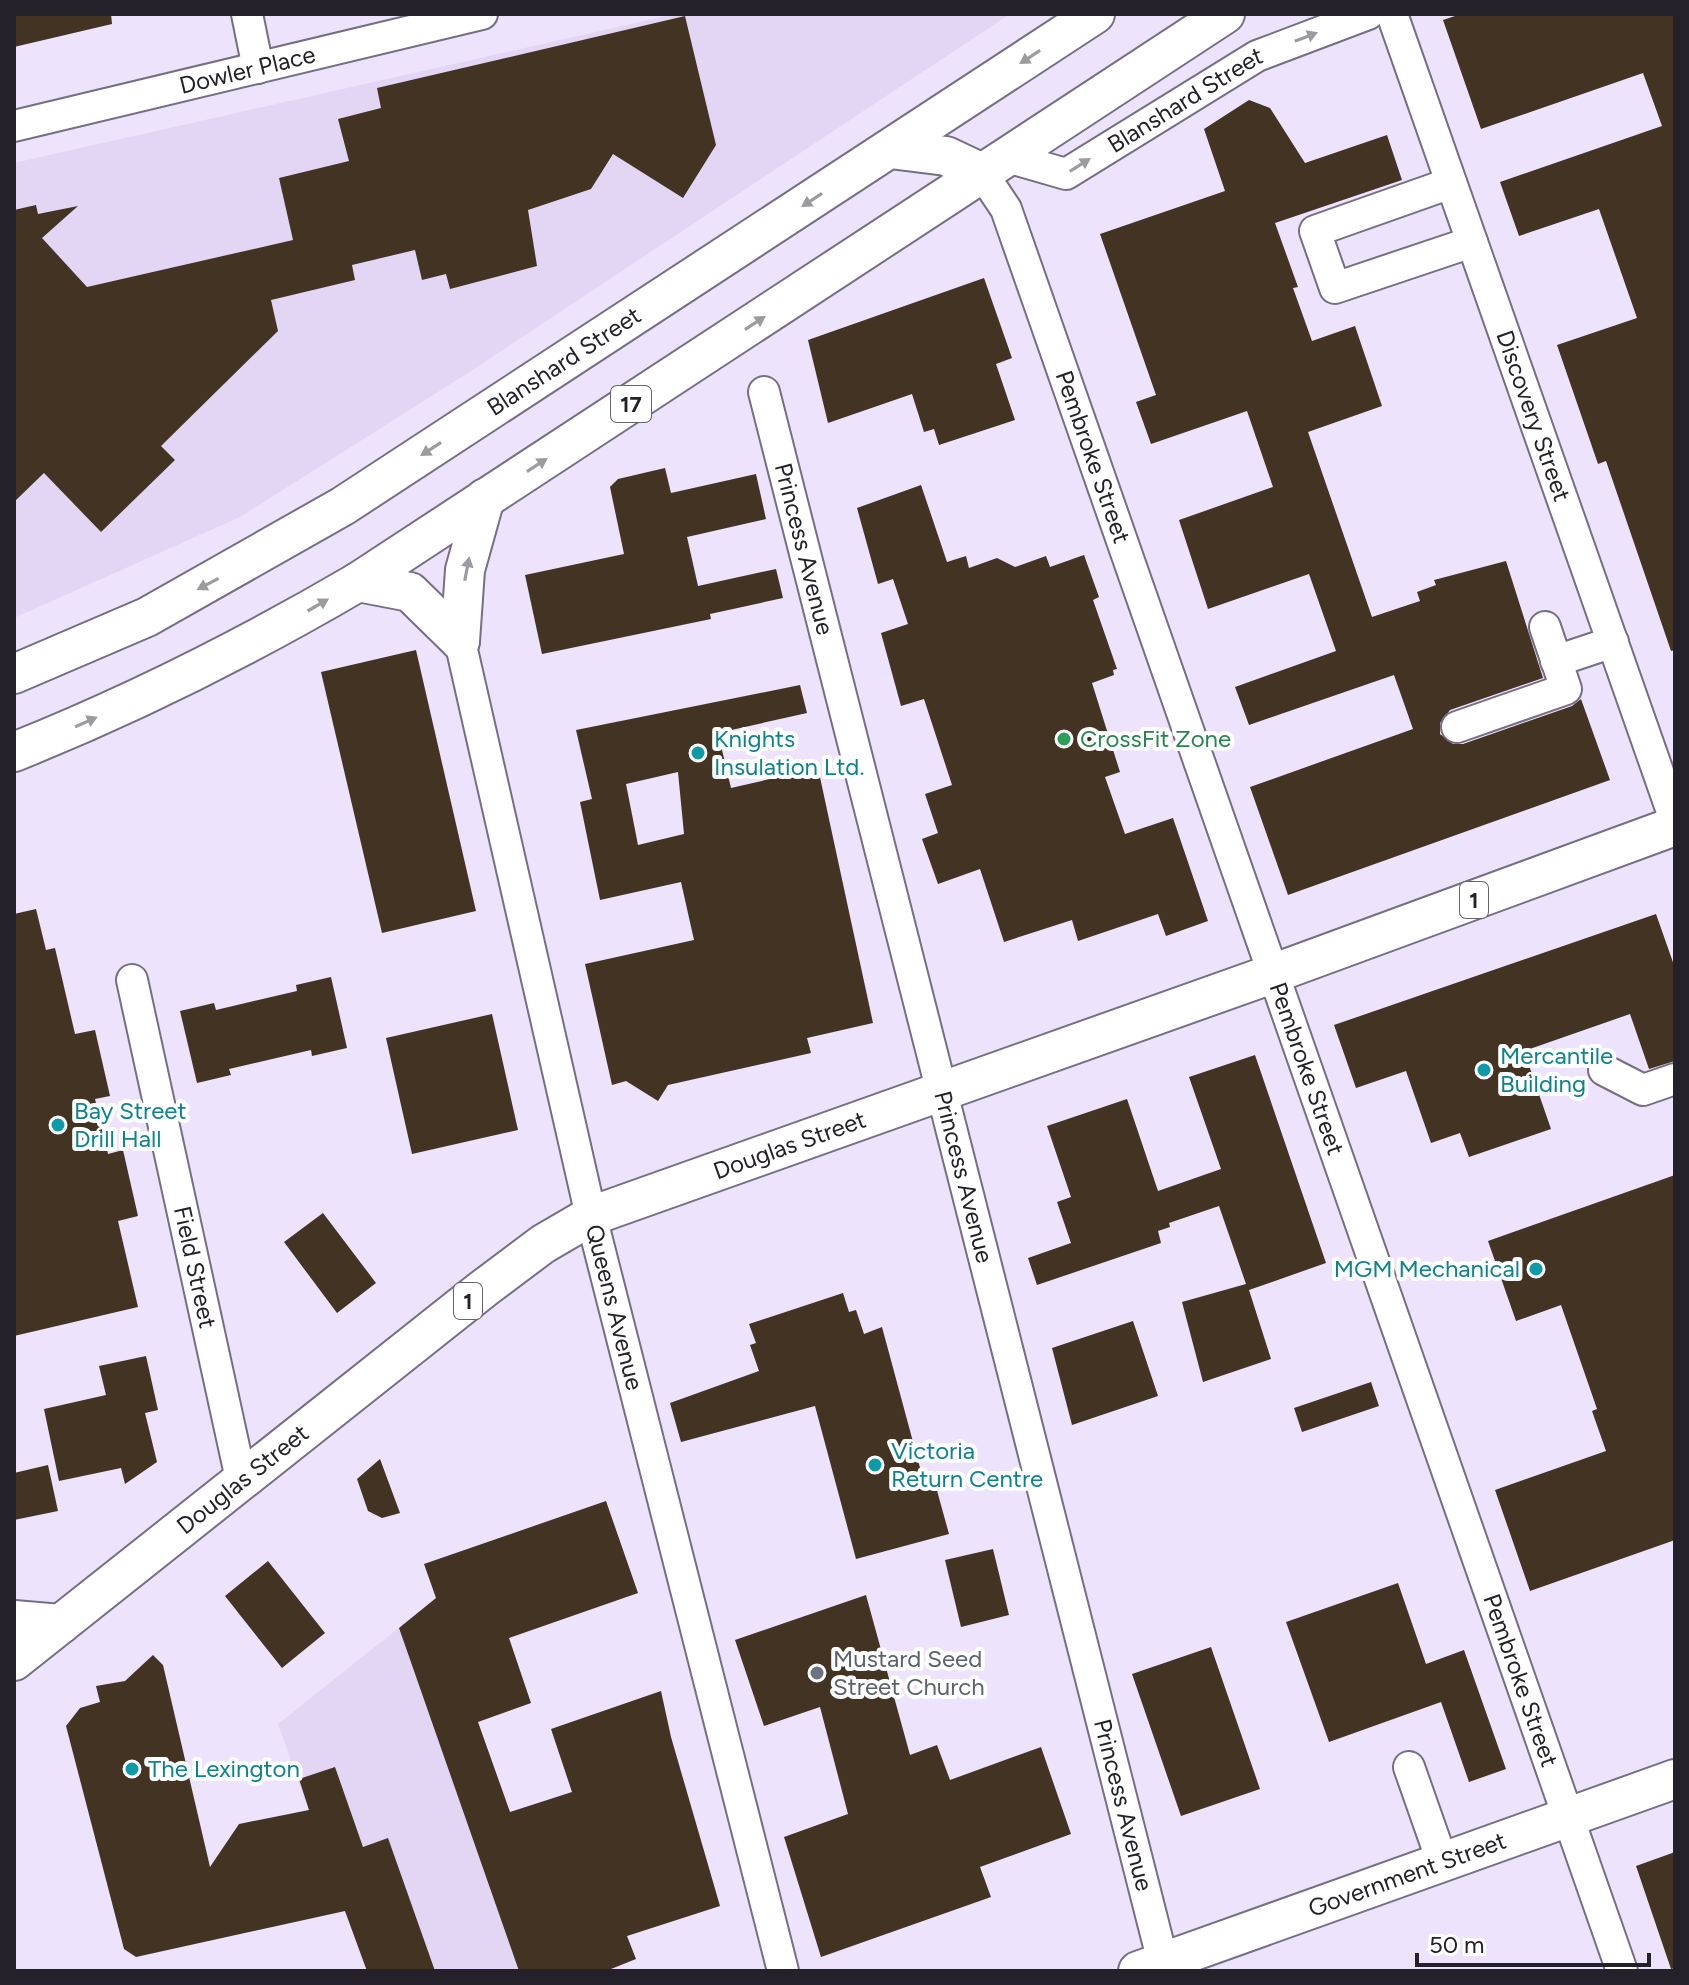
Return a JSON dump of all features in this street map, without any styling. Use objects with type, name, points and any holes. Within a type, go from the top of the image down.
[{"type":"main road","name":"Blanshard Street","points":[[14,674],[147,617],[343,506],[1095,14]]},
{"type":"main road","name":"Blanshard Street","points":[[14,752],[171,684],[265,636],[358,582],[1225,14]]},
{"type":"main road","points":[[890,149],[995,165]]},
{"type":"main road","points":[[460,641],[465,570],[485,498]]},
{"type":"main road","points":[[358,582],[410,592],[460,641]]},
{"type":"main road","name":"Douglas Street","points":[[14,1661],[519,1262],[591,1216],[939,1089],[1272,974],[1675,823]]},
{"type":"main road","points":[[14,1620],[61,1624]]},
{"type":"main road","name":"Government Street","points":[[1150,1966],[1675,1779]]},
{"type":"street","points":[[247,14],[258,68]]},
{"type":"street","name":"Dowler Place","points":[[14,126],[482,14]]},
{"type":"street","name":"Blanshard Street","points":[[995,165],[1066,174],[1257,56],[1368,14]]},
{"type":"street","name":"Discovery Street","points":[[1392,14],[1675,823]]},
{"type":"street","name":"Pembroke Street","points":[[995,165],[1006,209],[1622,1971]]},
{"type":"street","points":[[1451,183],[1315,231],[1335,288],[1472,242]]},
{"type":"street","name":"Princess Avenue","points":[[764,392],[939,1089],[1150,1966]]},
{"type":"street","points":[[1457,727],[1566,689],[1545,627]]},
{"type":"street","name":"Queens Avenue","points":[[460,641],[591,1216],[783,1971]]},
{"type":"street","points":[[1556,661],[1613,642]]},
{"type":"street","name":"Field Street","points":[[132,980],[241,1479]]},
{"type":"street","points":[[1604,1070],[1643,1090],[1675,1079]]},
{"type":"street","points":[[1409,1767],[1442,1861]]},
{"type":"shaded area","points":[[675,14],[1010,14],[471,371],[240,517],[14,618],[14,163]]},
{"type":"shaded area","points":[[435,1599],[553,1937],[517,1964],[519,1971],[366,1971],[278,1724]]},
{"type":"building","points":[[14,14],[111,14],[112,24],[14,47]]},
{"type":"building","points":[[1461,14],[1675,14],[1675,650],[1671,651],[1606,461],[1598,464],[1557,345],[1637,318],[1599,209],[1519,236],[1500,182],[1662,126],[1643,73],[1481,129],[1443,20]]},
{"type":"building","points":[[685,16],[716,145],[683,198],[613,154],[591,189],[528,210],[537,266],[450,289],[446,274],[422,280],[415,250],[352,265],[355,280],[271,300],[278,331],[161,446],[175,460],[101,532],[44,473],[14,502],[14,210],[36,205],[38,214],[78,206],[42,238],[87,287],[293,240],[279,178],[349,161],[338,119],[381,108],[377,88]]},
{"type":"building","points":[[1249,100],[1270,108],[1305,163],[1387,135],[1402,180],[1275,223],[1298,287],[1293,288],[1312,341],[1355,326],[1382,406],[1308,432],[1372,617],[1420,601],[1417,592],[1436,585],[1434,580],[1506,561],[1543,678],[1450,710],[1440,723],[1440,734],[1453,744],[1463,744],[1572,706],[1581,699],[1610,780],[1288,895],[1250,787],[1413,729],[1394,675],[1249,725],[1235,687],[1336,651],[1309,574],[1208,609],[1179,520],[1273,487],[1247,411],[1151,444],[1136,402],[1156,395],[1100,234],[1225,191],[1204,129]]},
{"type":"building","points":[[984,278],[1012,358],[996,364],[1015,420],[939,445],[934,429],[924,432],[912,394],[828,423],[808,340]]},
{"type":"building","points":[[665,468],[671,493],[756,474],[766,519],[687,537],[698,586],[776,569],[783,598],[710,614],[711,619],[542,654],[525,575],[624,554],[610,487],[618,479]]},
{"type":"building","points":[[921,485],[947,562],[966,556],[969,568],[997,558],[1015,567],[1046,556],[1050,567],[1084,555],[1099,597],[1093,600],[1117,669],[1113,670],[1114,675],[1092,683],[1120,772],[1105,777],[1125,834],[1173,818],[1208,921],[1166,936],[1158,914],[1078,941],[1072,920],[1004,942],[980,869],[938,884],[922,839],[938,833],[925,794],[952,785],[924,699],[901,706],[881,633],[908,624],[893,579],[878,584],[857,508]]},
{"type":"building","points":[[416,650],[476,911],[382,933],[321,672]]},
{"type":"building","points":[[800,685],[807,713],[718,733],[731,788],[818,768],[873,1023],[807,1038],[811,1053],[668,1085],[658,1101],[626,1081],[612,1085],[585,964],[694,940],[681,882],[600,900],[580,802],[592,799],[576,730]],"holes":[[[678,772],[684,834],[638,845],[626,784]]]},
{"type":"building","name":"Bay Street Drill Hall","points":[[36,909],[46,950],[55,948],[75,1034],[95,1030],[110,1096],[95,1099],[108,1154],[123,1150],[138,1216],[118,1221],[138,1307],[14,1336],[14,914]]},
{"type":"building","points":[[1656,914],[1675,968],[1675,1061],[1649,1069],[1630,1014],[1524,1051],[1551,1129],[1469,1157],[1460,1133],[1431,1143],[1406,1071],[1356,1088],[1334,1025]]},
{"type":"building","points":[[331,977],[347,1048],[312,1056],[311,1050],[229,1069],[231,1075],[197,1083],[180,1011],[214,1003],[216,1010],[297,991],[296,985]]},
{"type":"building","points":[[492,1014],[518,1130],[412,1154],[386,1038]]},
{"type":"building","points":[[1255,1055],[1326,1263],[1249,1290],[1271,1359],[1203,1382],[1182,1302],[1246,1284],[1219,1206],[1169,1223],[1170,1227],[1158,1231],[1161,1243],[1037,1285],[1028,1258],[1071,1243],[1057,1202],[1071,1197],[1047,1126],[1127,1099],[1158,1191],[1221,1169],[1189,1077]]},
{"type":"building","points":[[1675,1175],[1675,1540],[1530,1591],[1495,1490],[1606,1451],[1592,1411],[1597,1409],[1561,1305],[1516,1321],[1488,1241]]},
{"type":"building","points":[[323,1213],[376,1283],[337,1313],[284,1242]]},
{"type":"building","name":"Victoria Return Centre","points":[[843,1293],[849,1312],[856,1310],[864,1334],[882,1327],[926,1490],[936,1487],[949,1534],[856,1559],[815,1406],[681,1442],[670,1403],[759,1371],[750,1345],[756,1343],[749,1324]]},
{"type":"building","points":[[1133,1321],[1158,1396],[1072,1425],[1052,1348]]},
{"type":"building","points":[[146,1356],[158,1410],[145,1413],[157,1462],[125,1484],[121,1468],[59,1481],[44,1409],[106,1395],[99,1366]]},
{"type":"building","points":[[1371,1382],[1379,1406],[1302,1432],[1294,1408]]},
{"type":"building","points":[[380,1459],[400,1513],[382,1518],[368,1511],[357,1479]]},
{"type":"building","points":[[48,1465],[58,1511],[14,1520],[14,1473]]},
{"type":"building","points":[[606,1501],[638,1593],[509,1638],[531,1703],[478,1722],[510,1812],[572,1792],[551,1729],[661,1691],[671,1737],[720,1906],[627,1936],[636,1959],[606,1971],[519,1971],[399,1628],[436,1598],[424,1564]]},
{"type":"building","points":[[993,1549],[1009,1615],[961,1627],[945,1560]]},
{"type":"building","points":[[268,1561],[325,1633],[282,1668],[225,1596]]},
{"type":"building","points":[[1398,1583],[1426,1664],[1464,1650],[1506,1769],[1469,1782],[1441,1702],[1329,1742],[1286,1622]]},
{"type":"building","points":[[866,1595],[910,1755],[937,1745],[950,1780],[1041,1747],[1071,1834],[980,1867],[991,1897],[821,1957],[784,1837],[848,1814],[820,1707],[764,1726],[735,1640]]},
{"type":"building","points":[[1211,1647],[1260,1789],[1181,1816],[1132,1674]]},
{"type":"building","name":"The Lexington","points":[[153,1655],[163,1665],[210,1867],[239,1824],[309,1810],[299,1779],[335,1767],[363,1847],[388,1838],[435,1971],[367,1971],[345,1911],[136,1957],[124,1949],[66,1726],[80,1708],[100,1702],[96,1686],[125,1681]]},
{"type":"building","points":[[1675,1852],[1675,1968],[1671,1969],[1636,1866]]},
{"type":"place","name":"CrossFit Zone","points":[[1064,739]]},
{"type":"place","name":"Knights Insulation Ltd.","points":[[698,753]]},
{"type":"place","name":"Mercantile Building","points":[[1484,1070]]},
{"type":"place","name":"Bay Street Drill Hall","points":[[58,1125]]},
{"type":"place","name":"MGM Mechanical","points":[[1536,1269]]},
{"type":"place","name":"Victoria Return Centre","points":[[875,1465]]},
{"type":"place","name":"Mustard Seed Street Church","points":[[817,1673]]},
{"type":"place","name":"The Lexington","points":[[132,1769]]}]
